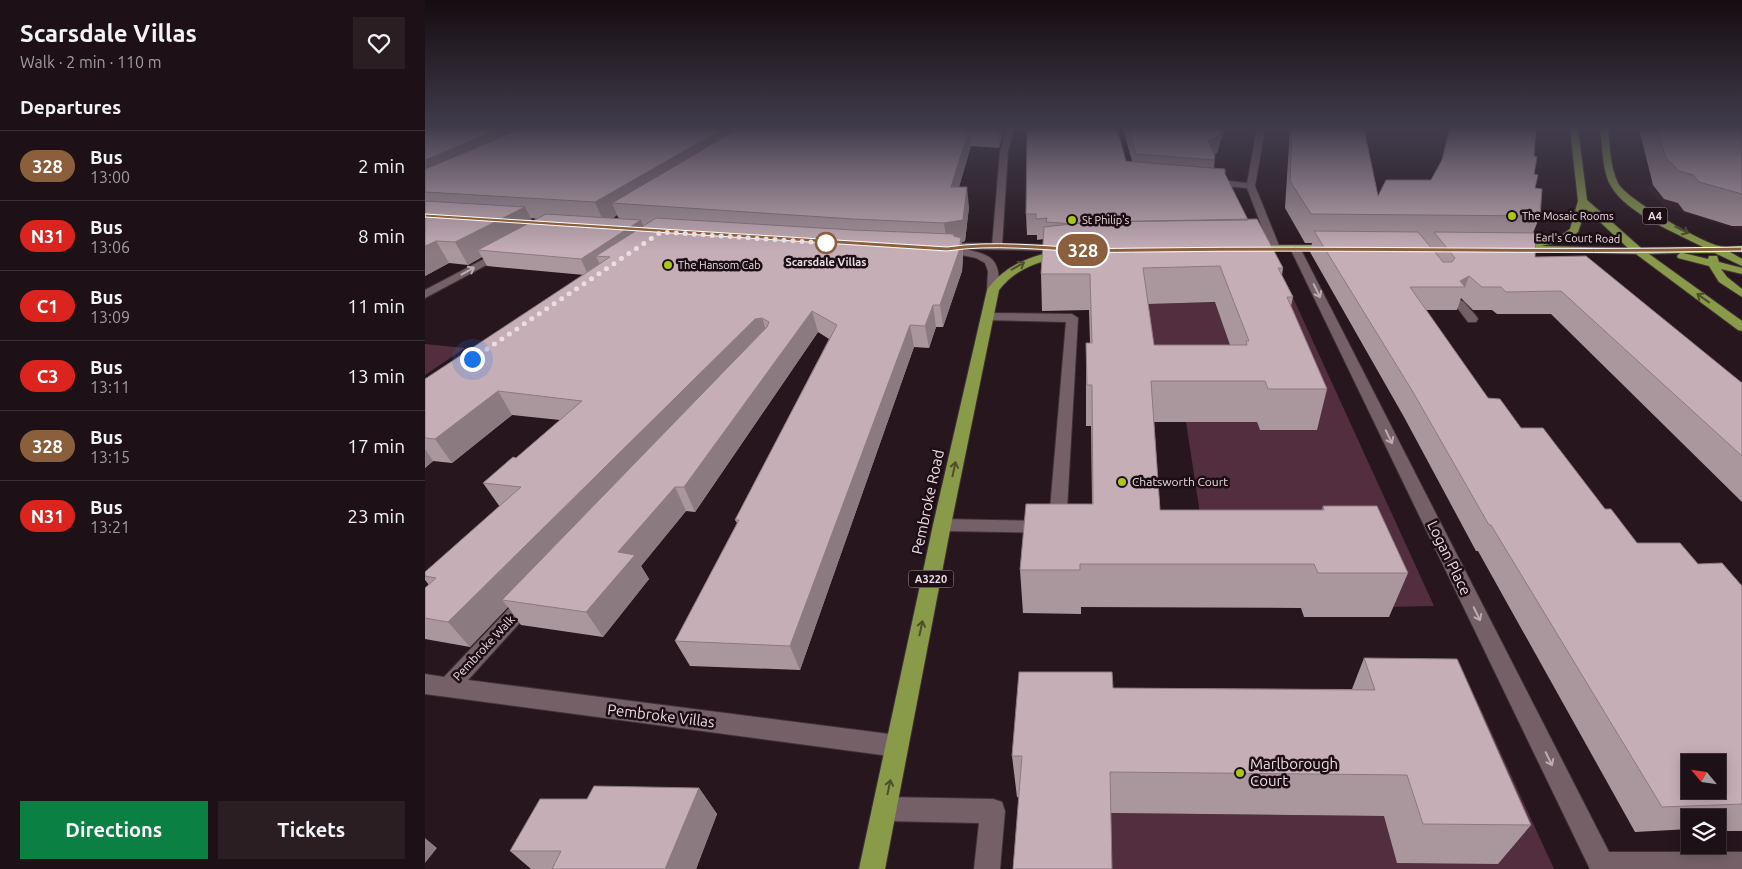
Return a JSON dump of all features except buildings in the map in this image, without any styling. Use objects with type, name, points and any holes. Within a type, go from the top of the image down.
[{"type":"highway","points":[[1579,170],[1583,201],[1600,219],[1638,251],[1742,327]]},
{"type":"highway","name":"A4","points":[[1611,170],[1614,185],[1623,195],[1660,219],[1742,263]]},
{"type":"highway","name":"Earl's Court Road","points":[[1583,201],[1579,212],[1579,224],[1570,234],[1550,241],[1507,249],[1638,251],[1742,249]]},
{"type":"highway","points":[[1237,248],[1342,248]]},
{"type":"highway","points":[[1719,249],[1715,253],[1714,268],[1720,276],[1742,294]]},
{"type":"highway","name":"Pembroke Road","points":[[872,869],[942,525],[993,290],[1010,270],[1024,262],[1071,250]]},
{"type":"highway","points":[[1638,251],[1670,254],[1713,262],[1742,271]]},
{"type":"street","points":[[997,246],[1003,170]]},
{"type":"street","points":[[1254,170],[1251,186],[1275,248]]},
{"type":"street","points":[[1205,182],[1251,186]]},
{"type":"street","points":[[425,294],[516,245]]},
{"type":"street","points":[[932,249],[997,246],[1071,250]]},
{"type":"street","name":"Logan Place","points":[[1295,248],[1603,867]]},
{"type":"street","name":"Pembroke Road","points":[[947,249],[979,256],[993,264],[995,269],[993,290]]},
{"type":"street","points":[[1460,304],[1472,319]]},
{"type":"street","points":[[942,525],[1057,527],[1072,318],[987,317]]},
{"type":"street","name":"Pembroke Walk","points":[[436,686],[542,586]]},
{"type":"street","name":"Pembroke Villas","points":[[436,686],[897,746]]},
{"type":"street","points":[[884,809],[993,811],[987,869]]},
{"type":"street","points":[[1603,867],[1742,865]]},
{"type":"shaded area","points":[[1645,185],[1742,196],[1742,231],[1665,207]]},
{"type":"shaded area","points":[[1281,275],[1434,606],[1385,607],[1206,553],[1186,422],[1257,422],[1260,430],[1316,430],[1151,384],[1135,304],[1229,302]]},
{"type":"shaded area","points":[[425,344],[465,348],[425,375]]},
{"type":"shaded area","points":[[1417,659],[1458,659],[1554,869],[1109,869],[1108,813],[1384,816]]},
{"type":"bus line","name":"328","points":[[425,216],[857,245],[947,249],[967,246],[1026,246],[1089,250],[1309,248],[1638,251],[1742,249]]},
{"type":"place","name":"The Mosaic Rooms","points":[[1512,216]]},
{"type":"place","name":"St Philip's","points":[[1072,220]]},
{"type":"place","name":"Scarsdale Villas","points":[[826,243]]},
{"type":"place","name":"The Hansom Cab","points":[[668,265]]},
{"type":"place","name":"Chatsworth Court","points":[[1122,482]]},
{"type":"place","name":"Marlborough Court","points":[[1240,773]]},
{"type":"route","points":[[472,359],[661,232],[826,243]]}]
